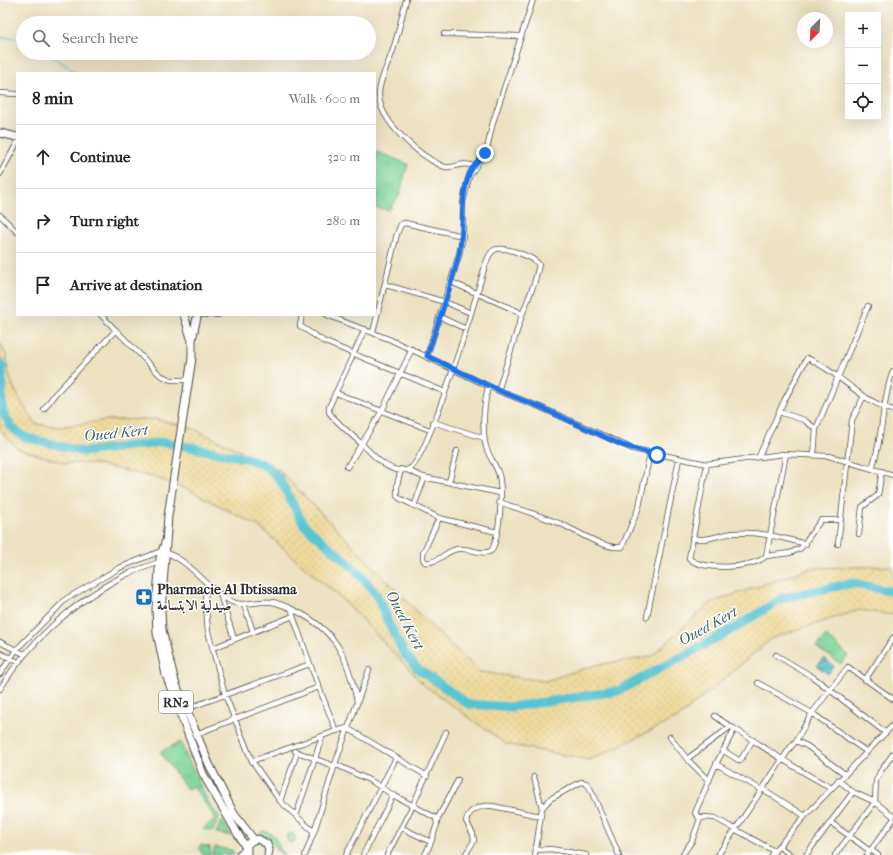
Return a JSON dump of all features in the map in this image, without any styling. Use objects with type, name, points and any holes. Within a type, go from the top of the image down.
[{"type":"main road","points":[[0,133],[16,137]]},
{"type":"main road","name":"RN2","points":[[184,316],[192,340],[192,358],[164,552],[162,630],[171,669],[196,734],[225,799],[234,814],[254,840],[264,841],[270,853]]},
{"type":"main road","name":"RN2","points":[[186,316],[190,318],[200,316],[192,340]]},
{"type":"main road","name":"RN2","points":[[164,552],[160,562],[156,616],[160,653],[166,675],[203,774],[246,851]]},
{"type":"main road","points":[[239,855],[246,851],[249,843],[254,840]]},
{"type":"street","points":[[406,0],[393,50],[379,93],[386,118],[413,145],[441,166],[452,167],[465,163],[474,166]]},
{"type":"street","points":[[427,356],[451,282],[463,236],[464,196],[469,177],[474,166],[486,149],[491,128],[520,36],[534,0]]},
{"type":"street","points":[[444,34],[520,36]]},
{"type":"street","points":[[0,92],[16,94]]},
{"type":"street","points":[[0,174],[16,145]]},
{"type":"street","points":[[0,215],[16,231]]},
{"type":"street","points":[[373,332],[386,285],[397,234],[401,224],[405,223],[463,236]]},
{"type":"street","points":[[497,532],[439,518],[396,496],[397,485],[404,470],[414,466],[434,422],[454,368],[489,255],[495,249],[504,248],[534,259],[538,262],[539,268],[522,315],[498,391]]},
{"type":"street","points":[[451,282],[517,311],[522,315]]},
{"type":"street","points":[[386,285],[445,302],[471,313]]},
{"type":"street","points":[[814,455],[816,429],[836,377],[868,306]]},
{"type":"street","points":[[102,316],[160,375],[171,380],[189,380]]},
{"type":"street","points":[[302,316],[300,325],[302,328],[323,341],[444,392]]},
{"type":"street","points":[[330,316],[373,332],[412,349],[454,368],[498,391],[540,407],[622,445],[650,453],[707,464],[759,456],[786,454],[814,455],[847,460],[893,475]]},
{"type":"street","points":[[440,317],[466,329]]},
{"type":"street","points":[[364,329],[328,412],[379,461],[389,467],[425,477],[500,493]]},
{"type":"street","points":[[44,409],[55,394],[116,330]]},
{"type":"street","points":[[346,467],[382,411],[412,349]]},
{"type":"street","points":[[759,456],[779,412],[807,358],[864,396],[884,407],[893,410]]},
{"type":"street","points":[[872,468],[880,442],[884,407],[893,370]]},
{"type":"street","points":[[439,518],[423,554],[423,560],[425,562],[435,561],[444,554],[458,549],[489,552],[494,547],[497,532],[500,493],[499,475],[488,453],[484,438],[483,422],[488,386]]},
{"type":"street","points":[[336,393],[430,430]]},
{"type":"street","points":[[838,544],[852,420],[864,396]]},
{"type":"street","points":[[779,412],[804,420],[816,429]]},
{"type":"street","points":[[434,422],[484,438]]},
{"type":"street","points":[[449,482],[457,451]]},
{"type":"street","points":[[500,502],[561,524],[601,543],[612,547],[622,547],[639,507],[650,453]]},
{"type":"street","points":[[766,556],[786,454]]},
{"type":"street","points":[[647,618],[679,459]]},
{"type":"street","points":[[707,464],[689,558],[696,562],[734,568],[758,561],[766,556],[795,552],[806,544],[821,520],[841,520]]},
{"type":"street","points":[[859,534],[862,507],[878,495],[882,471]]},
{"type":"street","points":[[414,506],[425,477]]},
{"type":"street","points":[[692,538],[712,539],[734,533],[770,535],[806,544]]},
{"type":"street","points":[[0,674],[16,650],[66,599],[119,568],[164,552],[183,563],[220,594],[232,602],[244,604],[271,602],[292,609],[318,625],[341,649],[349,665],[357,700]]},
{"type":"street","points":[[0,689],[24,654],[44,633],[96,592],[126,575],[160,562]]},
{"type":"street","points":[[208,584],[205,597],[206,614],[213,648],[225,695],[252,761],[280,801],[314,832]]},
{"type":"street","points":[[220,594],[234,639]]},
{"type":"street","points":[[244,604],[253,632]]},
{"type":"street","points":[[292,609],[293,616],[310,664],[336,731]]},
{"type":"street","points":[[213,648],[293,616]]},
{"type":"street","points":[[865,680],[893,638]]},
{"type":"street","points":[[0,642],[24,654]]},
{"type":"street","points":[[0,653],[18,662]]},
{"type":"street","points":[[776,654],[813,677],[886,733]]},
{"type":"street","points":[[186,709],[310,664]]},
{"type":"street","points":[[718,855],[796,741],[812,713],[848,667],[893,699]]},
{"type":"street","points":[[305,855],[314,832],[347,728],[369,670]]},
{"type":"street","points":[[758,683],[812,713],[867,752]]},
{"type":"street","points":[[196,734],[319,687]]},
{"type":"street","points":[[715,716],[732,729],[753,740],[782,760],[832,788]]},
{"type":"street","points":[[771,855],[838,780],[893,725]]},
{"type":"street","points":[[252,761],[347,728],[427,776]]},
{"type":"street","points":[[700,819],[695,813],[716,764],[724,751],[732,729]]},
{"type":"street","points":[[686,758],[732,729]]},
{"type":"street","points":[[387,855],[427,776],[446,732]]},
{"type":"street","points":[[296,816],[322,737]]},
{"type":"street","points":[[670,737],[686,758],[709,781]]},
{"type":"street","points":[[724,751],[740,761],[753,740]]},
{"type":"street","points":[[796,741],[807,746],[845,774]]},
{"type":"street","points":[[293,748],[296,753],[335,765],[382,787],[393,795],[438,820]]},
{"type":"street","points":[[280,801],[296,753]]},
{"type":"street","points":[[835,855],[875,802],[876,781],[880,772],[893,754]]},
{"type":"street","points":[[346,855],[396,758]]},
{"type":"street","points":[[716,764],[763,790],[805,816]]},
{"type":"street","points":[[534,777],[542,808]]},
{"type":"street","points":[[427,854],[438,820],[458,780]]},
{"type":"street","points":[[838,780],[853,792],[875,802],[893,816]]},
{"type":"street","points":[[584,855],[551,849],[536,853],[542,808],[550,799],[576,784],[586,783],[598,804],[619,855]]},
{"type":"street","points":[[808,854],[853,792]]},
{"type":"street","points":[[363,855],[393,795]]},
{"type":"street","points":[[465,855],[474,841],[473,834],[466,820],[474,809],[485,805],[540,816]]},
{"type":"street","points":[[700,819],[704,817],[711,817],[774,851]]},
{"type":"street","points":[[682,855],[692,841],[700,819]]},
{"type":"street","points":[[869,852],[893,820]]},
{"type":"street","points":[[830,822],[869,852],[878,855]]},
{"type":"street","points":[[402,828],[431,842]]},
{"type":"street","points":[[778,846],[791,855]]},
{"type":"green space","points":[[376,151],[408,164],[399,196],[389,210],[376,207]]},
{"type":"green space","points":[[826,636],[848,655],[841,664],[816,647]]},
{"type":"green space","points":[[180,742],[207,800],[219,817],[213,831],[203,829],[216,819],[193,786],[187,789],[160,752]]},
{"type":"green space","points":[[222,820],[231,836],[216,833]]},
{"type":"green space","points":[[262,831],[268,832],[275,837],[279,847],[285,855],[259,834]]},
{"type":"green space","points":[[291,833],[296,838],[291,843],[286,838]]},
{"type":"green space","points":[[201,845],[210,847],[210,855],[203,855],[199,848]]},
{"type":"green space","points":[[215,847],[232,850],[234,854],[212,855]]},
{"type":"sand","points":[[0,343],[6,353],[12,384],[36,424],[59,427],[108,420],[155,419],[192,428],[278,469],[433,628],[480,672],[545,681],[595,665],[651,657],[710,603],[811,568],[893,566],[893,615],[859,610],[772,638],[679,717],[590,760],[506,744],[424,685],[347,604],[258,526],[187,489],[157,478],[95,464],[65,463],[18,449],[0,430]]},
{"type":"water","points":[[823,658],[834,666],[828,674],[817,666]]},
{"type":"waterway","points":[[0,37],[16,38]]},
{"type":"waterway","points":[[58,60],[76,72]]},
{"type":"waterway","name":"Oued Kert","points":[[0,362],[2,366],[2,410],[11,427],[24,437],[84,452],[164,442],[249,459],[266,466],[279,478],[304,525],[354,568],[377,595],[388,622],[404,653],[417,668],[468,704],[511,707],[618,691],[735,628],[782,598],[853,583],[893,592]]},
{"type":"place","name":"Pharmacie Al Ibtissama صيدلية الابتسامة","points":[[144,597]]},
{"type":"route","points":[[485,153],[470,172],[462,207],[463,236],[459,255],[427,356],[516,399],[540,407],[622,445],[657,455]]}]
